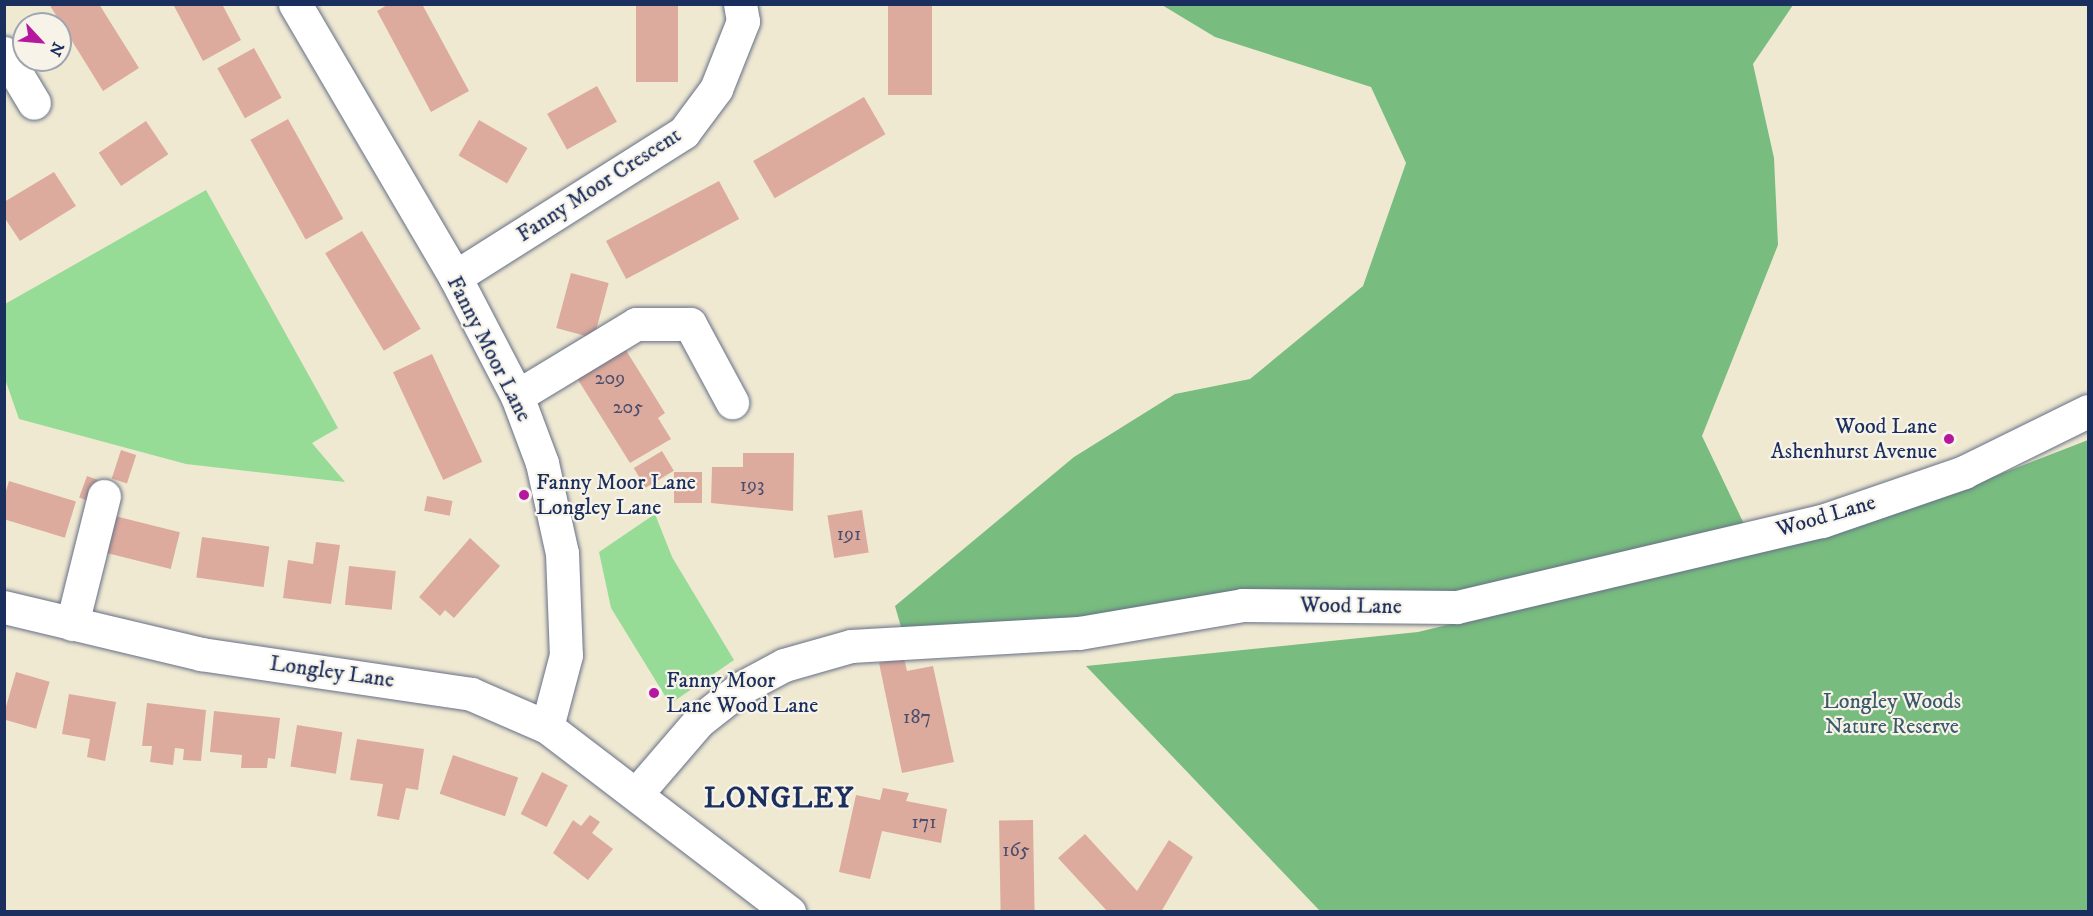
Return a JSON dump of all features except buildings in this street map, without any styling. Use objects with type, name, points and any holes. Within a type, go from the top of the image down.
[{"type":"street","name":"Fanny Moor Lane","points":[[295,4],[454,277],[517,396],[542,462],[562,553],[566,656],[547,727]]},
{"type":"street","name":"Fanny Moor Crescent","points":[[454,277],[684,132],[716,89],[743,21],[740,4]]},
{"type":"street","points":[[4,53],[34,103]]},
{"type":"street","points":[[517,396],[636,324],[690,324],[732,402]]},
{"type":"street","name":"Wood Lane","points":[[637,793],[699,721],[741,688],[784,665],[851,646],[1078,633],[1242,605],[1457,607],[1822,521],[1964,472],[2088,411]]},
{"type":"street","points":[[72,624],[104,496]]},
{"type":"street","name":"Longley Lane","points":[[4,607],[201,654],[471,694],[547,727],[637,793],[789,912]]},
{"type":"green space","points":[[1162,5],[1793,5],[1753,64],[1774,158],[1778,245],[1702,436],[1744,524],[1434,599],[907,648],[895,606],[1074,457],[1175,394],[1250,379],[1363,286],[1406,163],[1371,87],[1215,37]]},
{"type":"green space","points":[[206,190],[338,428],[312,443],[345,482],[186,464],[19,419],[5,379],[5,304]]},
{"type":"green space","name":"Longley Woods Nature Reserve","points":[[2088,440],[2088,911],[1320,911],[1086,666],[1418,632],[1730,556],[1959,490]]},
{"type":"green space","points":[[655,514],[672,557],[734,660],[670,704],[611,608],[599,552]]},
{"type":"place","name":"Wood Lane Ashenhurst Avenue","points":[[1949,439]]},
{"type":"place","name":"Fanny Moor Lane Longley Lane","points":[[524,495]]},
{"type":"place","name":"Fanny Moor Lane Wood Lane","points":[[654,693]]},
{"type":"district","name":"LONGLEY","points":[[779,799]]}]
